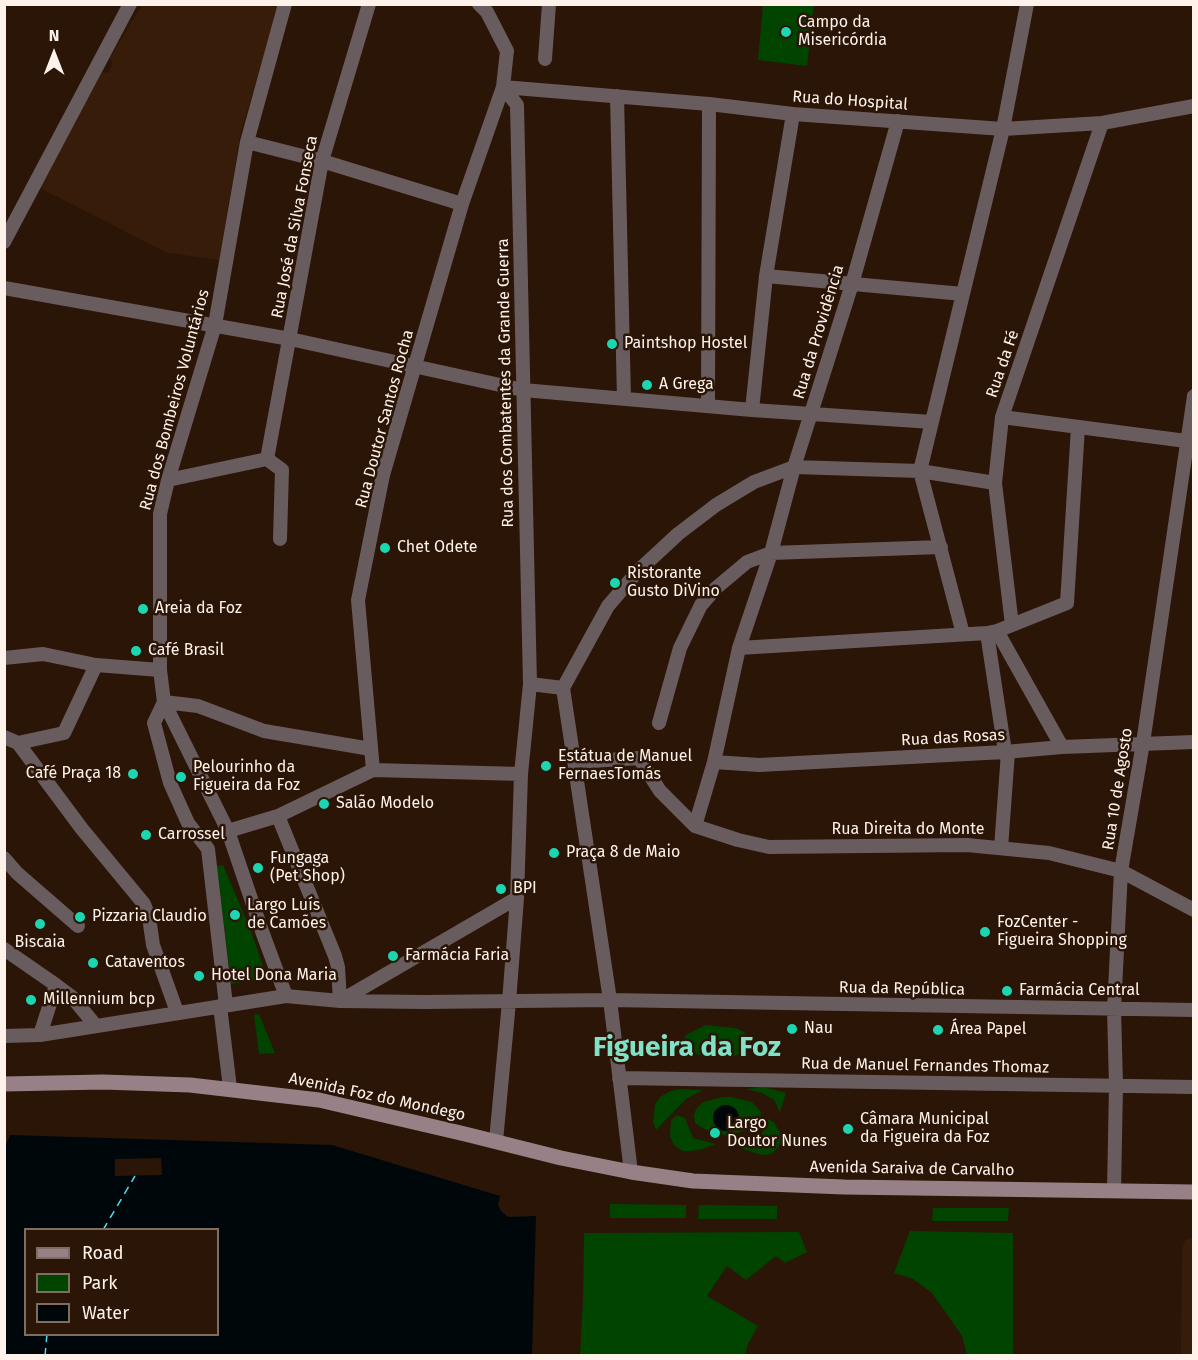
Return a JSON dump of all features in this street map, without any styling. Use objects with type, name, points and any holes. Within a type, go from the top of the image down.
[{"type":"main road","name":"Avenida Foz do Mondego","points":[[4,1084],[103,1082],[190,1085],[319,1100],[631,1173]]},
{"type":"main road","name":"Avenida Saraiva de Carvalho","points":[[631,1173],[693,1181],[856,1187],[1194,1192]]},
{"type":"street","points":[[4,242],[130,4]]},
{"type":"street","name":"Rua dos Bombeiros Voluntários","points":[[164,702],[160,670],[160,514],[168,480],[215,325],[247,142],[285,4]]},
{"type":"street","name":"Rua José da Silva Fonseca","points":[[267,459],[322,161],[369,4]]},
{"type":"street","name":"Rua Doutor Santos Rocha","points":[[373,770],[358,600],[383,475],[462,204],[503,87],[507,51],[488,12],[478,4]]},
{"type":"street","points":[[545,59],[549,4]]},
{"type":"street","points":[[963,634],[920,471],[1003,129],[1027,4]]},
{"type":"street","name":"Rua do Hospital","points":[[503,87],[709,104],[793,114],[1003,129],[1102,123],[1194,106]]},
{"type":"street","name":"Rua dos Combatentes da Grande Guerra","points":[[503,87],[517,105],[530,684]]},
{"type":"street","points":[[617,96],[624,399]]},
{"type":"street","points":[[708,406],[709,104]]},
{"type":"street","points":[[752,410],[766,276],[793,114]]},
{"type":"street","name":"Rua da Providência","points":[[695,826],[714,762],[739,648],[771,553],[794,467],[852,284],[898,121]]},
{"type":"street","name":"Rua da Fé","points":[[1012,625],[995,483],[1002,417],[1102,123]]},
{"type":"street","points":[[247,142],[322,161],[462,204]]},
{"type":"street","points":[[766,276],[963,294]]},
{"type":"street","points":[[4,288],[290,339],[523,390],[752,410],[932,422]]},
{"type":"street","name":"Rua 10 de Agosto","points":[[1114,1191],[1116,1086],[1113,1009],[1121,871],[1190,442],[1194,396]]},
{"type":"street","points":[[1002,417],[1190,442]]},
{"type":"street","points":[[739,648],[992,632],[1067,603],[1078,427]]},
{"type":"street","points":[[168,480],[267,459],[282,470],[280,539]]},
{"type":"street","points":[[631,1173],[610,1000],[576,762],[563,688],[608,606],[638,571],[678,534],[716,505],[754,482],[794,467],[920,471],[995,483]]},
{"type":"street","points":[[659,723],[680,648],[701,604],[747,562],[771,553],[941,547]]},
{"type":"street","points":[[992,632],[1062,747]]},
{"type":"street","points":[[992,632],[1006,752],[1001,848]]},
{"type":"street","points":[[4,658],[43,654],[96,665],[160,670]]},
{"type":"street","points":[[11,740],[64,733],[96,665]]},
{"type":"street","points":[[496,1142],[517,898],[521,774],[530,684],[563,688]]},
{"type":"street","points":[[164,702],[198,706],[264,731],[371,749]]},
{"type":"street","points":[[164,702],[228,831],[286,996]]},
{"type":"street","points":[[164,702],[154,723],[170,783],[188,823],[208,849],[230,1088]]},
{"type":"street","points":[[11,740],[144,904],[149,917],[153,945],[177,1012]]},
{"type":"street","name":"Rua das Rosas","points":[[714,762],[759,765],[1194,741]]},
{"type":"street","points":[[576,762],[639,758],[660,791],[695,826]]},
{"type":"street","points":[[228,831],[278,816],[373,770],[521,774]]},
{"type":"street","points":[[278,816],[338,967],[340,1001]]},
{"type":"street","name":"Rua Direita do Monte","points":[[695,826],[768,847],[968,845],[1049,853],[1121,871],[1194,909]]},
{"type":"street","points":[[4,858],[17,873],[78,926]]},
{"type":"street","points":[[340,1001],[517,898]]},
{"type":"street","points":[[4,949],[72,997],[96,1026]]},
{"type":"street","points":[[40,1035],[56,985]]},
{"type":"street","points":[[4,1036],[40,1035],[286,996],[340,1001],[610,1000]]},
{"type":"street","name":"Rua da República","points":[[610,1000],[1194,1010]]},
{"type":"street","name":"Rua de Manuel Fernandes Thomaz","points":[[620,1078],[1194,1087]]},
{"type":"shaded area","points":[[142,5],[280,5],[241,131],[219,260],[168,253],[40,188],[102,72],[108,73],[113,64],[110,58]]},
{"type":"shaded area","points":[[1193,1238],[1193,1355],[1181,1355],[1182,1247],[1186,1240]]},
{"type":"green space","name":"Campo da Misericórdia","points":[[763,5],[814,5],[807,66],[758,60]]},
{"type":"green space","points":[[223,865],[251,931],[267,978],[231,984],[217,866]]},
{"type":"green space","points":[[259,1014],[275,1053],[259,1054],[254,1015]]},
{"type":"green space","points":[[705,1025],[736,1028],[744,1032],[749,1039],[749,1046],[731,1058],[703,1057],[691,1051],[683,1043],[686,1035]]},
{"type":"green space","points":[[764,1087],[786,1093],[780,1112],[774,1100],[762,1093],[746,1089]]},
{"type":"green space","points":[[703,1090],[686,1099],[656,1130],[653,1122],[655,1104],[660,1097],[670,1091]]},
{"type":"green space","points":[[723,1097],[752,1102],[761,1112],[760,1120],[753,1128],[727,1136],[704,1129],[695,1123],[696,1109],[703,1102]]},
{"type":"green space","points":[[677,1115],[685,1118],[693,1138],[716,1144],[692,1151],[683,1151],[678,1148],[670,1136],[671,1120]]},
{"type":"green space","points":[[768,1119],[774,1122],[781,1135],[782,1142],[773,1153],[758,1154],[733,1144],[755,1142],[761,1136]]},
{"type":"green space","points":[[610,1204],[686,1205],[686,1218],[610,1218]]},
{"type":"green space","points":[[699,1205],[777,1206],[777,1219],[698,1219]]},
{"type":"green space","points":[[933,1208],[1009,1208],[1008,1221],[932,1221]]},
{"type":"green space","points":[[910,1231],[1013,1233],[1013,1355],[967,1355],[962,1336],[932,1293],[913,1279],[894,1273]]},
{"type":"green space","points":[[799,1232],[807,1252],[785,1263],[776,1256],[746,1280],[727,1266],[707,1296],[758,1326],[745,1355],[580,1355],[584,1233]]},
{"type":"water","points":[[726,1105],[735,1109],[739,1118],[735,1127],[726,1131],[717,1127],[713,1118],[717,1109]]},
{"type":"water","points":[[10,1135],[332,1145],[500,1196],[498,1205],[508,1217],[536,1216],[532,1355],[5,1356],[4,1150]]},
{"type":"pier","points":[[161,1158],[162,1175],[115,1176],[115,1159]]},
{"type":"ferry route","points":[[104,1228],[135,1176]]},
{"type":"ferry route","points":[[45,1356],[47,1336]]},
{"type":"place","name":"Campo da Misericórdia","points":[[786,32]]},
{"type":"place","name":"Paintshop Hostel","points":[[612,344]]},
{"type":"place","name":"A Grega","points":[[647,385]]},
{"type":"place","name":"Chet Odete","points":[[385,548]]},
{"type":"place","name":"Ristorante Gusto DiVino","points":[[615,583]]},
{"type":"place","name":"Areia da Foz","points":[[143,609]]},
{"type":"place","name":"Café Brasil","points":[[136,651]]},
{"type":"place","name":"Estátua de Manuel FernaesTomás","points":[[546,766]]},
{"type":"place","name":"Café Praça 18","points":[[133,774]]},
{"type":"place","name":"Pelourinho da Figueira da Foz","points":[[181,777]]},
{"type":"place","name":"Salão Modelo","points":[[324,804]]},
{"type":"place","name":"Carrossel","points":[[146,835]]},
{"type":"place","name":"Praça 8 de Maio","points":[[554,853]]},
{"type":"place","name":"Fungaga (Pet Shop)","points":[[258,868]]},
{"type":"place","name":"BPI","points":[[501,889]]},
{"type":"place","name":"Largo Luís de Camões","points":[[235,915]]},
{"type":"place","name":"Pizzaria Claudio","points":[[80,917]]},
{"type":"place","name":"Biscaia","points":[[40,924]]},
{"type":"place","name":"FozCenter - Figueira Shopping","points":[[985,932]]},
{"type":"place","name":"Farmácia Faria","points":[[393,956]]},
{"type":"place","name":"Cataventos","points":[[93,963]]},
{"type":"place","name":"Hotel Dona Maria","points":[[199,976]]},
{"type":"place","name":"Farmácia Central","points":[[1007,991]]},
{"type":"place","name":"Millennium bcp","points":[[31,1000]]},
{"type":"place","name":"Nau","points":[[792,1029]]},
{"type":"place","name":"Área Papel","points":[[938,1030]]},
{"type":"place","name":"Câmara Municipal da Figueira da Foz","points":[[848,1129]]},
{"type":"place","name":"Largo Doutor Nunes","points":[[715,1133]]},
{"type":"district","name":"Figueira da Foz","points":[[687,1048]]}]
